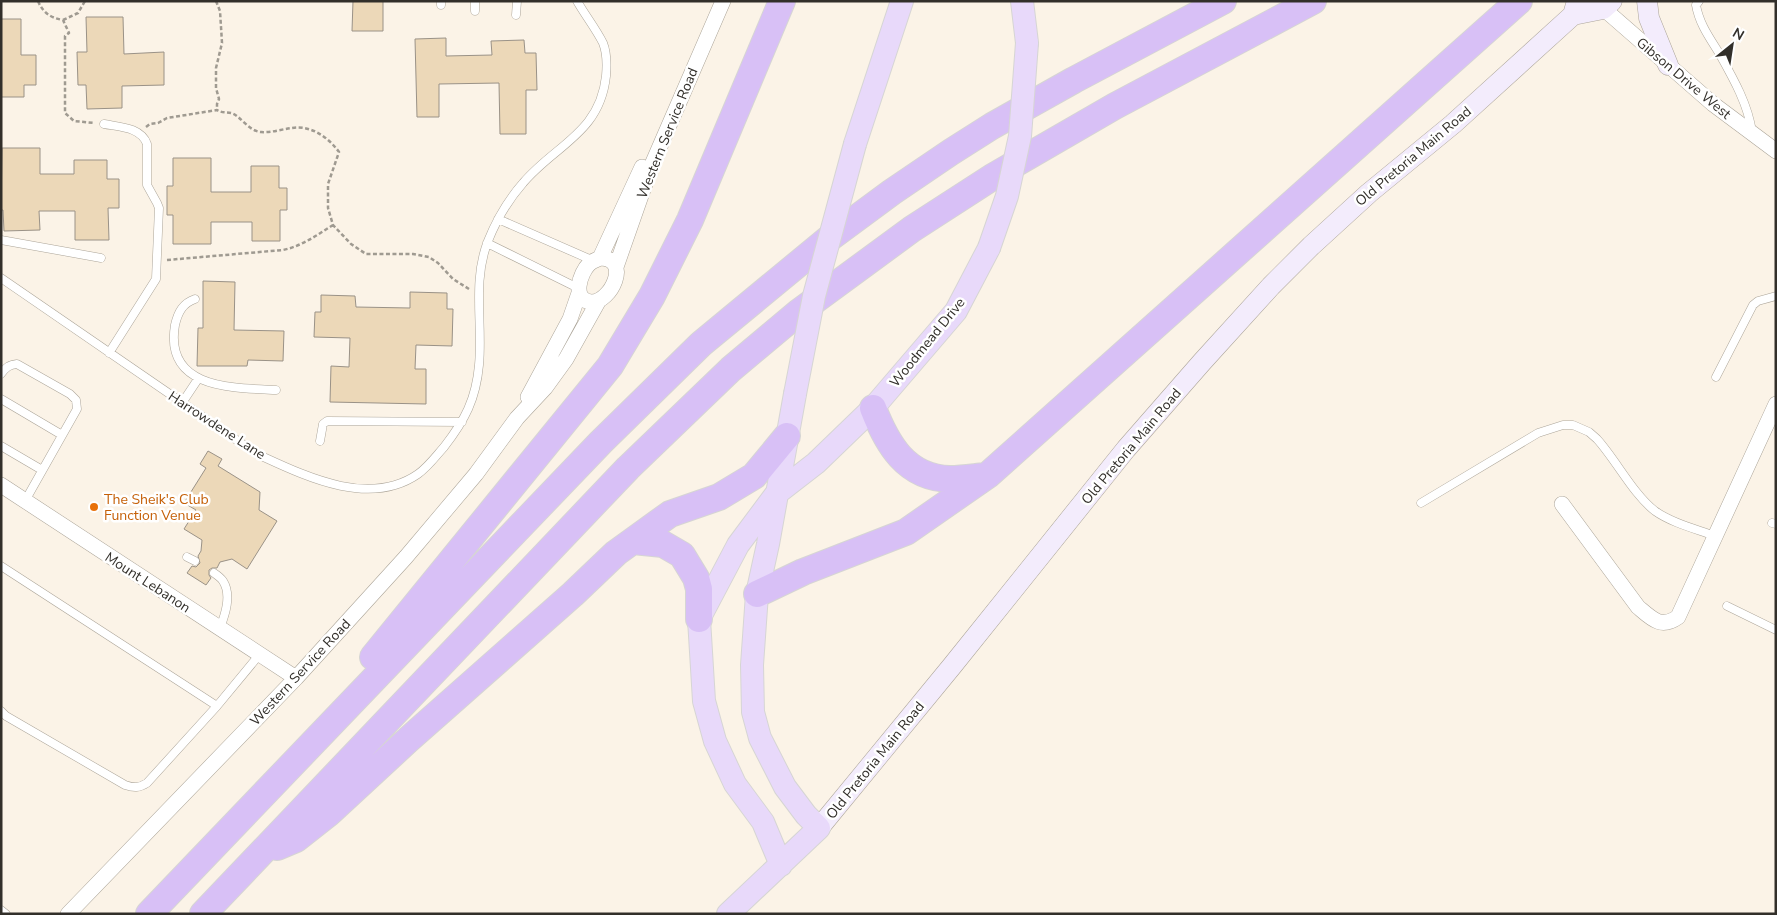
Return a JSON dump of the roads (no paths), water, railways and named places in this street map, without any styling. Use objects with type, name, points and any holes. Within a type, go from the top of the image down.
[{"type":"highway","points":[[148,914],[642,400],[701,344],[827,240],[892,192],[992,126],[1223,1]]},
{"type":"highway","points":[[203,914],[628,468],[731,369],[799,312],[912,229],[994,176],[1115,106],[1313,1]]},
{"type":"highway","points":[[757,594],[803,572],[906,532],[988,475],[1519,1]]},
{"type":"highway","points":[[258,800],[278,767],[366,665],[610,366],[652,296],[690,220],[782,4]]},
{"type":"highway","points":[[874,408],[888,441],[896,453],[912,467],[928,474],[950,479],[988,475]]},
{"type":"highway","points":[[260,853],[296,839],[329,813],[573,594],[607,561],[670,514],[719,497],[754,476],[787,436]]},
{"type":"highway","points":[[633,541],[663,544],[682,555],[696,578],[699,589],[699,619]]},
{"type":"main road","name":"Woodmead Drive","points":[[819,828],[797,804],[785,787],[760,738],[753,712],[752,665],[757,594],[814,296],[855,144],[902,1]]},
{"type":"main road","name":"Woodmead Drive","points":[[699,619],[738,545],[776,494],[816,464],[874,408],[956,311],[989,248],[1007,196],[1020,136],[1027,43],[1022,1]]},
{"type":"main road","points":[[1647,1],[1649,18],[1668,65]]},
{"type":"main road","name":"Old Pretoria Main Road","points":[[728,914],[819,828],[1126,450],[1202,362],[1272,286],[1311,246],[1369,193],[1453,124],[1575,8],[1604,4]]},
{"type":"main road","points":[[699,619],[704,701],[715,741],[735,784],[763,822],[781,865]]},
{"type":"street","name":"Western Service Road","points":[[597,259],[651,147],[715,1]]},
{"type":"street","name":"Western Service Road","points":[[616,267],[651,167],[723,1]]},
{"type":"street","name":"Gibson Drive West","points":[[1604,4],[1668,65],[1714,104],[1776,151]]},
{"type":"street","points":[[606,258],[616,267],[614,282],[608,292],[595,302],[585,300],[579,290],[586,269],[597,259],[606,258]]},
{"type":"street","name":"Western Service Road","points":[[517,418],[570,319],[579,290]]},
{"type":"street","name":"Western Service Road","points":[[68,914],[296,678],[406,557],[476,474],[517,418],[545,388],[566,359],[599,300]]},
{"type":"street","points":[[1562,504],[1638,607],[1650,618],[1664,624],[1669,623],[1678,617],[1776,404]]},
{"type":"street","name":"Mount Lebanon","points":[[1,485],[296,678]]},
{"type":"lane","points":[[475,1],[475,11]]},
{"type":"lane","points":[[516,15],[517,1]]},
{"type":"lane","name":"Harrowdene Lane","points":[[1,278],[257,454],[295,472],[340,486],[357,488],[389,487],[402,484],[419,474],[430,464],[462,422],[469,409],[476,386],[479,364],[479,295],[482,264],[487,243],[498,219],[522,184],[548,157],[572,140],[589,121],[600,102],[605,84],[606,56],[603,43],[577,1]]},
{"type":"lane","points":[[1699,1],[1696,4],[1698,18],[1748,110],[1752,134]]},
{"type":"lane","points":[[104,124],[139,133],[145,138],[147,144],[147,185],[158,205],[157,274],[153,285],[109,353]]},
{"type":"lane","points":[[498,219],[597,259]]},
{"type":"lane","points":[[1,240],[101,258]]},
{"type":"lane","points":[[487,243],[579,290]]},
{"type":"lane","points":[[1716,377],[1753,304],[1776,296]]},
{"type":"lane","points":[[196,299],[185,304],[177,317],[175,327],[175,348],[192,375],[216,385],[232,388],[276,390]]},
{"type":"lane","points":[[1,374],[10,365],[17,364],[70,394],[76,400],[77,409],[24,501]]},
{"type":"lane","points":[[182,403],[198,379]]},
{"type":"lane","points":[[1,398],[62,435]]},
{"type":"lane","points":[[320,441],[323,424],[327,421],[462,422]]},
{"type":"lane","points":[[1421,503],[1538,433],[1563,425],[1572,425],[1590,432],[1598,439],[1643,499],[1654,510],[1667,518],[1715,536]]},
{"type":"lane","points":[[1,446],[42,470]]},
{"type":"lane","points":[[1,566],[217,706]]},
{"type":"lane","points":[[214,573],[223,582],[226,590],[227,603],[220,628]]},
{"type":"lane","points":[[1727,606],[1776,630]]},
{"type":"lane","points":[[1,711],[6,716],[125,785],[134,788],[141,787],[147,783],[217,706],[260,654]]},
{"type":"lane","points":[[1,910],[6,914]]},
{"type":"place","name":"The Sheik's Club Function Venue","points":[[94,507]]}]
